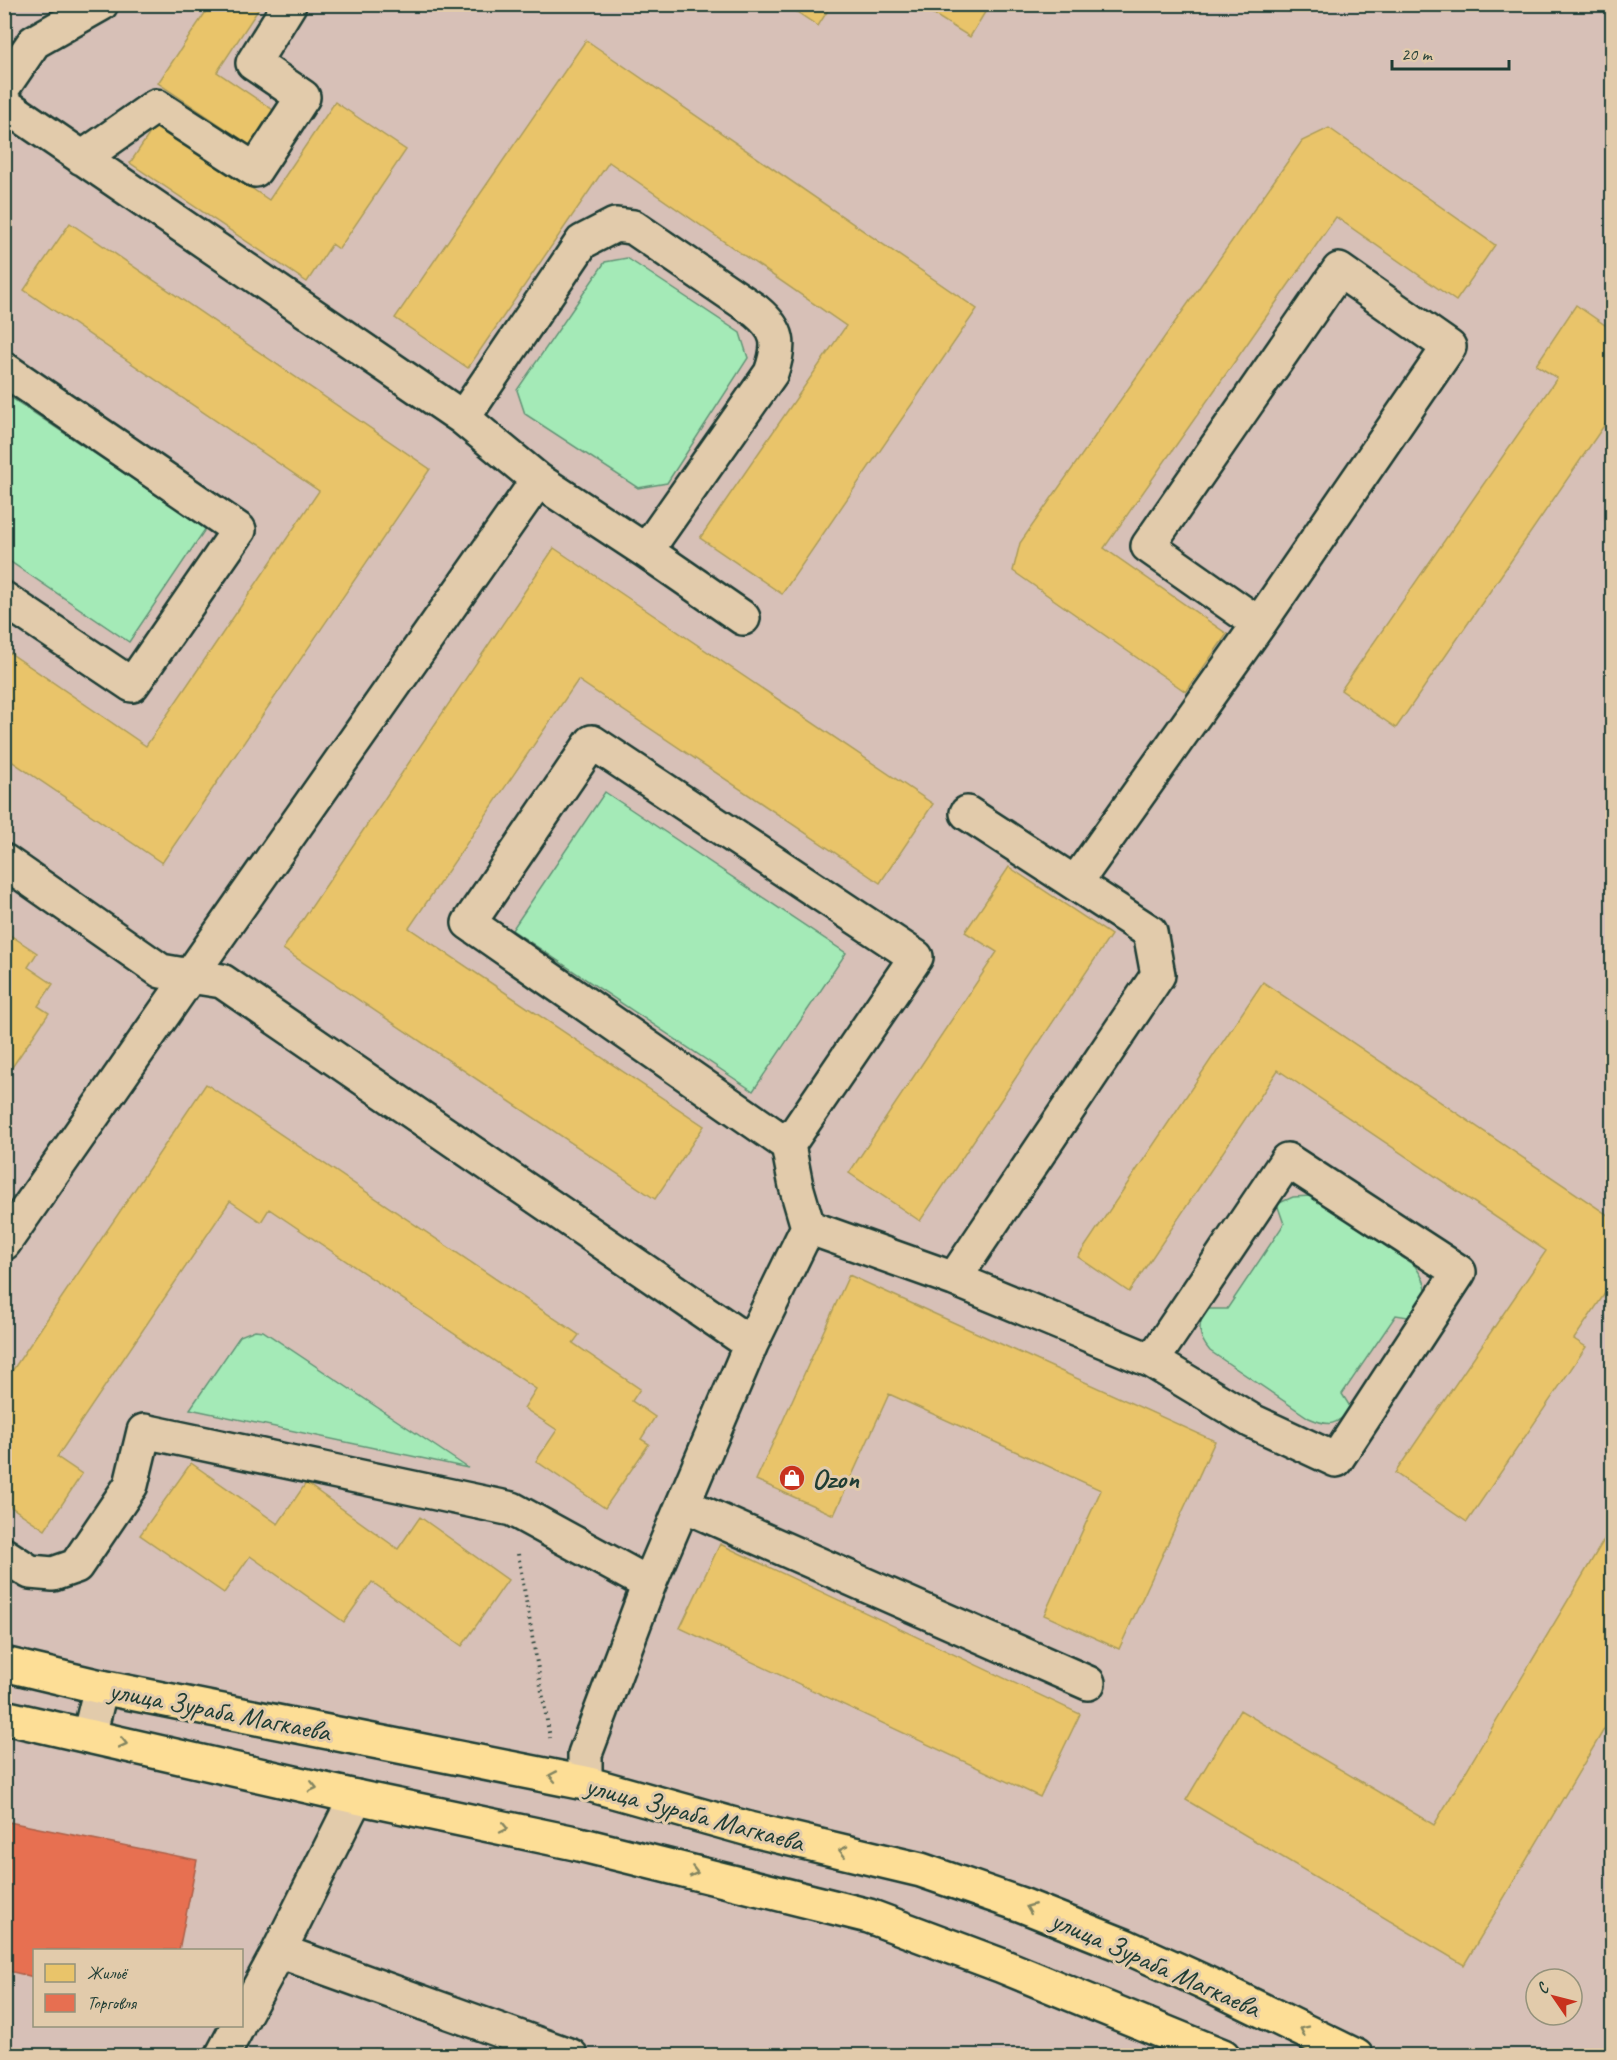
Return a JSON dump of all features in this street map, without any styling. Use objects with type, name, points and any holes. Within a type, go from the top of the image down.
[{"type":"main road","name":"улица Зураба Магкаева","points":[[4,1665],[101,1687],[585,1783],[749,1829],[921,1870],[1022,1905],[1125,1946],[1193,1976],[1356,2055]]},
{"type":"main road","name":"улица Зураба Магкаева","points":[[4,1717],[356,1797],[575,1843],[869,1916],[1000,1965],[1223,2055]]},
{"type":"street","points":[[4,86],[34,42],[101,4]]},
{"type":"street","points":[[82,158],[156,106],[255,170],[303,97],[253,63],[289,5]]},
{"type":"street","points":[[4,104],[463,418],[538,480],[646,550],[743,618]]},
{"type":"street","points":[[463,418],[582,242],[615,225],[633,227],[756,311],[769,322],[777,336],[777,354],[771,373],[646,550]]},
{"type":"street","points":[[1076,882],[1259,624],[1449,347],[1340,270],[1148,546],[1259,624]]},
{"type":"street","points":[[4,369],[239,530],[132,685],[4,598]]},
{"type":"street","points":[[4,1243],[538,480]]},
{"type":"street","points":[[585,1783],[585,1754],[649,1584],[751,1344],[808,1227],[796,1186],[788,1145],[469,923],[592,742],[916,957],[788,1145]]},
{"type":"street","points":[[954,1279],[1158,975],[1150,932],[967,813]]},
{"type":"street","points":[[4,861],[161,971],[222,981],[751,1344]]},
{"type":"street","points":[[808,1227],[954,1279],[1152,1361],[1252,1421],[1336,1460],[1459,1272],[1287,1160],[1152,1361]]},
{"type":"street","points":[[4,1556],[30,1572],[53,1574],[76,1566],[131,1485],[144,1431],[512,1509],[649,1584]]},
{"type":"street","points":[[684,1505],[1088,1683]]},
{"type":"street","points":[[89,1736],[101,1687]]},
{"type":"street","points":[[243,2017],[279,1951],[356,1797]]},
{"type":"street","points":[[279,1951],[571,2055]]},
{"type":"street","points":[[222,2055],[237,2027]]},
{"type":"path","points":[[517,1550],[551,1742]]},
{"type":"green space","points":[[627,258],[740,333],[748,358],[667,483],[638,488],[525,414],[517,390],[605,262]]},
{"type":"green space","points":[[4,393],[206,528],[129,642],[5,558]]},
{"type":"green space","points":[[605,792],[846,953],[753,1091],[512,930]]},
{"type":"green space","points":[[1311,1196],[1415,1266],[1426,1287],[1425,1298],[1414,1318],[1396,1315],[1342,1394],[1351,1408],[1337,1421],[1327,1424],[1309,1418],[1210,1351],[1200,1331],[1201,1320],[1206,1309],[1227,1309],[1284,1224],[1277,1204],[1293,1197]]},
{"type":"green space","points":[[255,1330],[263,1331],[468,1468],[190,1409],[240,1336]]},
{"type":"building: Жильё","points":[[211,4],[262,4],[217,72],[279,114],[256,149],[158,83]]},
{"type":"building: Жильё","points":[[785,4],[832,4],[818,26]]},
{"type":"building: Жильё","points":[[917,4],[990,4],[970,37]]},
{"type":"building: Жильё","points":[[586,40],[977,309],[782,594],[700,538],[846,326],[609,162],[468,368],[395,318]]},
{"type":"building: Жильё","points":[[335,102],[406,150],[339,249],[332,244],[307,282],[130,163],[156,124],[269,200]]},
{"type":"building: Жильё","points":[[1329,128],[1495,245],[1456,301],[1336,217],[1104,548],[1227,634],[1186,692],[1013,571],[1020,543],[1302,141]]},
{"type":"building: Жильё","points":[[70,223],[430,469],[162,863],[4,756],[4,649],[146,746],[319,491],[24,290]]},
{"type":"building: Жильё","points":[[1576,305],[1612,330],[1612,414],[1396,728],[1341,690],[1557,378],[1536,365]]},
{"type":"building: Жильё","points":[[554,548],[933,804],[880,883],[578,680],[409,928],[704,1126],[655,1199],[283,949]]},
{"type":"building: Жильё","points":[[1009,867],[1111,935],[920,1221],[849,1173],[997,952],[965,932]]},
{"type":"building: Жильё","points":[[4,931],[37,953],[28,967],[53,984],[38,1006],[49,1013],[4,1079]]},
{"type":"building: Жильё","points":[[1263,982],[1612,1218],[1612,1283],[1574,1339],[1586,1347],[1467,1522],[1395,1473],[1546,1251],[1278,1070],[1129,1292],[1078,1257]]},
{"type":"building: Жильё","points":[[206,1084],[579,1335],[573,1343],[640,1389],[632,1401],[655,1417],[641,1439],[649,1444],[605,1508],[536,1461],[557,1430],[524,1408],[536,1389],[269,1209],[261,1222],[230,1201],[57,1457],[82,1474],[45,1530],[4,1502],[4,1383]]},
{"type":"building: Жильё","points":[[849,1275],[1215,1441],[1119,1649],[1044,1615],[1101,1490],[889,1394],[834,1515],[756,1480]]},
{"type":"building: Жильё","points":[[191,1463],[278,1524],[306,1483],[398,1549],[420,1517],[508,1580],[462,1646],[372,1582],[344,1622],[250,1556],[224,1593],[140,1535]]},
{"type":"building: Жильё","points":[[1605,1538],[1612,1542],[1612,1716],[1464,1965],[1186,1800],[1240,1710],[1434,1825]]},
{"type":"building: Жильё","points":[[720,1544],[1080,1714],[1040,1797],[680,1628]]},
{"type":"building: Торговля","points":[[4,1821],[197,1860],[179,1949],[33,1949],[33,1977],[4,1970]]},
{"type":"building: Торговля","points":[[375,2049],[393,2056],[372,2056]]},
{"type":"place","name":"Ozon","points":[[792,1478]]}]
